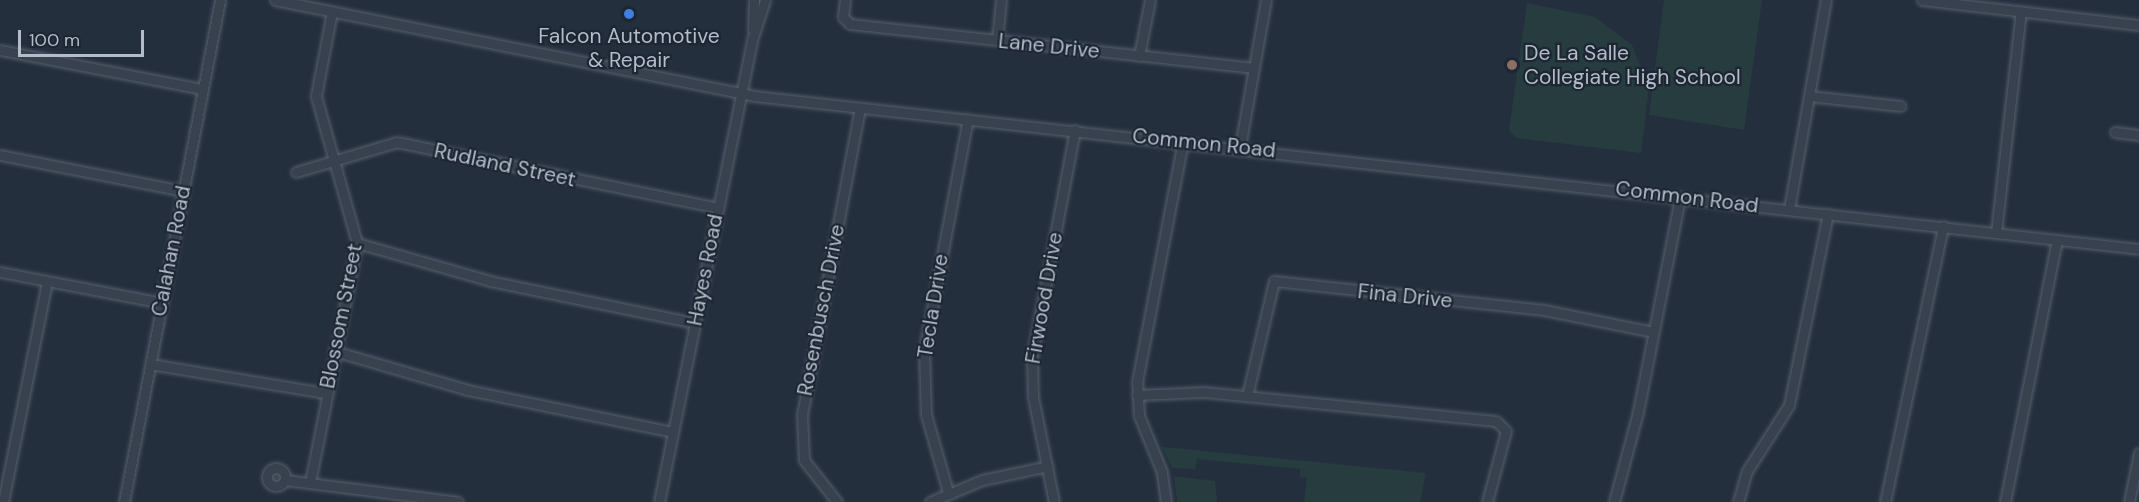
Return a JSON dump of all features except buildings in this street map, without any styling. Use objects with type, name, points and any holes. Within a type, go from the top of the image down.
[{"type":"street","name":"Calahan Road","points":[[123,502],[220,0]]},
{"type":"street","name":"Common Road","points":[[275,0],[741,94],[1240,147],[2139,249]]},
{"type":"street","name":"Hayes Road","points":[[753,37],[754,0]]},
{"type":"street","name":"Hayes Road","points":[[659,502],[753,37],[765,0]]},
{"type":"street","name":"Lane Drive","points":[[845,0],[846,22],[1253,68]]},
{"type":"street","points":[[997,40],[1001,0]]},
{"type":"street","points":[[1139,56],[1150,0]]},
{"type":"street","points":[[1240,147],[1266,0]]},
{"type":"street","points":[[1789,209],[1826,0]]},
{"type":"street","points":[[1922,0],[2139,25]]},
{"type":"street","points":[[1996,233],[2021,11]]},
{"type":"street","name":"Blossom Street","points":[[310,483],[334,351],[357,243],[316,96],[332,12]]},
{"type":"street","points":[[0,50],[202,89]]},
{"type":"street","points":[[1809,96],[1900,106]]},
{"type":"street","name":"Rosenbusch Drive","points":[[837,502],[804,460],[802,415],[860,107]]},
{"type":"street","name":"Tecla Drive","points":[[948,492],[926,415],[924,351],[968,119]]},
{"type":"street","name":"Firwood Drive","points":[[1054,502],[1032,357],[1075,130]]},
{"type":"street","points":[[2115,132],[2139,135]]},
{"type":"street","points":[[1166,502],[1137,395],[1183,141]]},
{"type":"street","name":"Rudland Street","points":[[296,172],[398,142],[718,208]]},
{"type":"street","points":[[0,155],[183,190]]},
{"type":"street","points":[[1614,502],[1653,332],[1680,197]]},
{"type":"street","points":[[1738,502],[1747,471],[1789,405],[1828,214]]},
{"type":"street","points":[[1885,502],[1943,226]]},
{"type":"street","points":[[2005,502],[2057,240]]},
{"type":"street","points":[[357,243],[490,281],[695,322]]},
{"type":"street","points":[[0,272],[162,303]]},
{"type":"street","points":[[3,502],[47,281]]},
{"type":"street","name":"Fina Drive","points":[[1246,396],[1274,281],[1544,310],[1653,332]]},
{"type":"street","points":[[334,351],[476,392],[673,432]]},
{"type":"street","points":[[150,364],[326,393]]},
{"type":"street","points":[[1137,395],[1185,391],[1496,421],[1507,427],[1487,502]]},
{"type":"street","points":[[2129,502],[2139,453]]},
{"type":"street","points":[[930,502],[948,492],[1047,466]]},
{"type":"street","points":[[285,480],[454,502]]},
{"type":"green space","points":[[1664,0],[1762,0],[1744,130],[1649,115]]},
{"type":"green space","points":[[1527,3],[1595,17],[1632,45],[1649,87],[1641,153],[1516,138],[1509,130]]},
{"type":"green space","points":[[1162,447],[1426,473],[1420,502],[1304,502],[1307,478],[1300,477],[1300,469],[1197,459],[1195,469],[1172,468]]},
{"type":"green space","points":[[1174,476],[1215,481],[1217,502],[1177,502]]},
{"type":"place","name":"Falcon Automotive & Repair","points":[[629,14]]},
{"type":"place","name":"De La Salle Collegiate High School","points":[[1512,65]]}]
